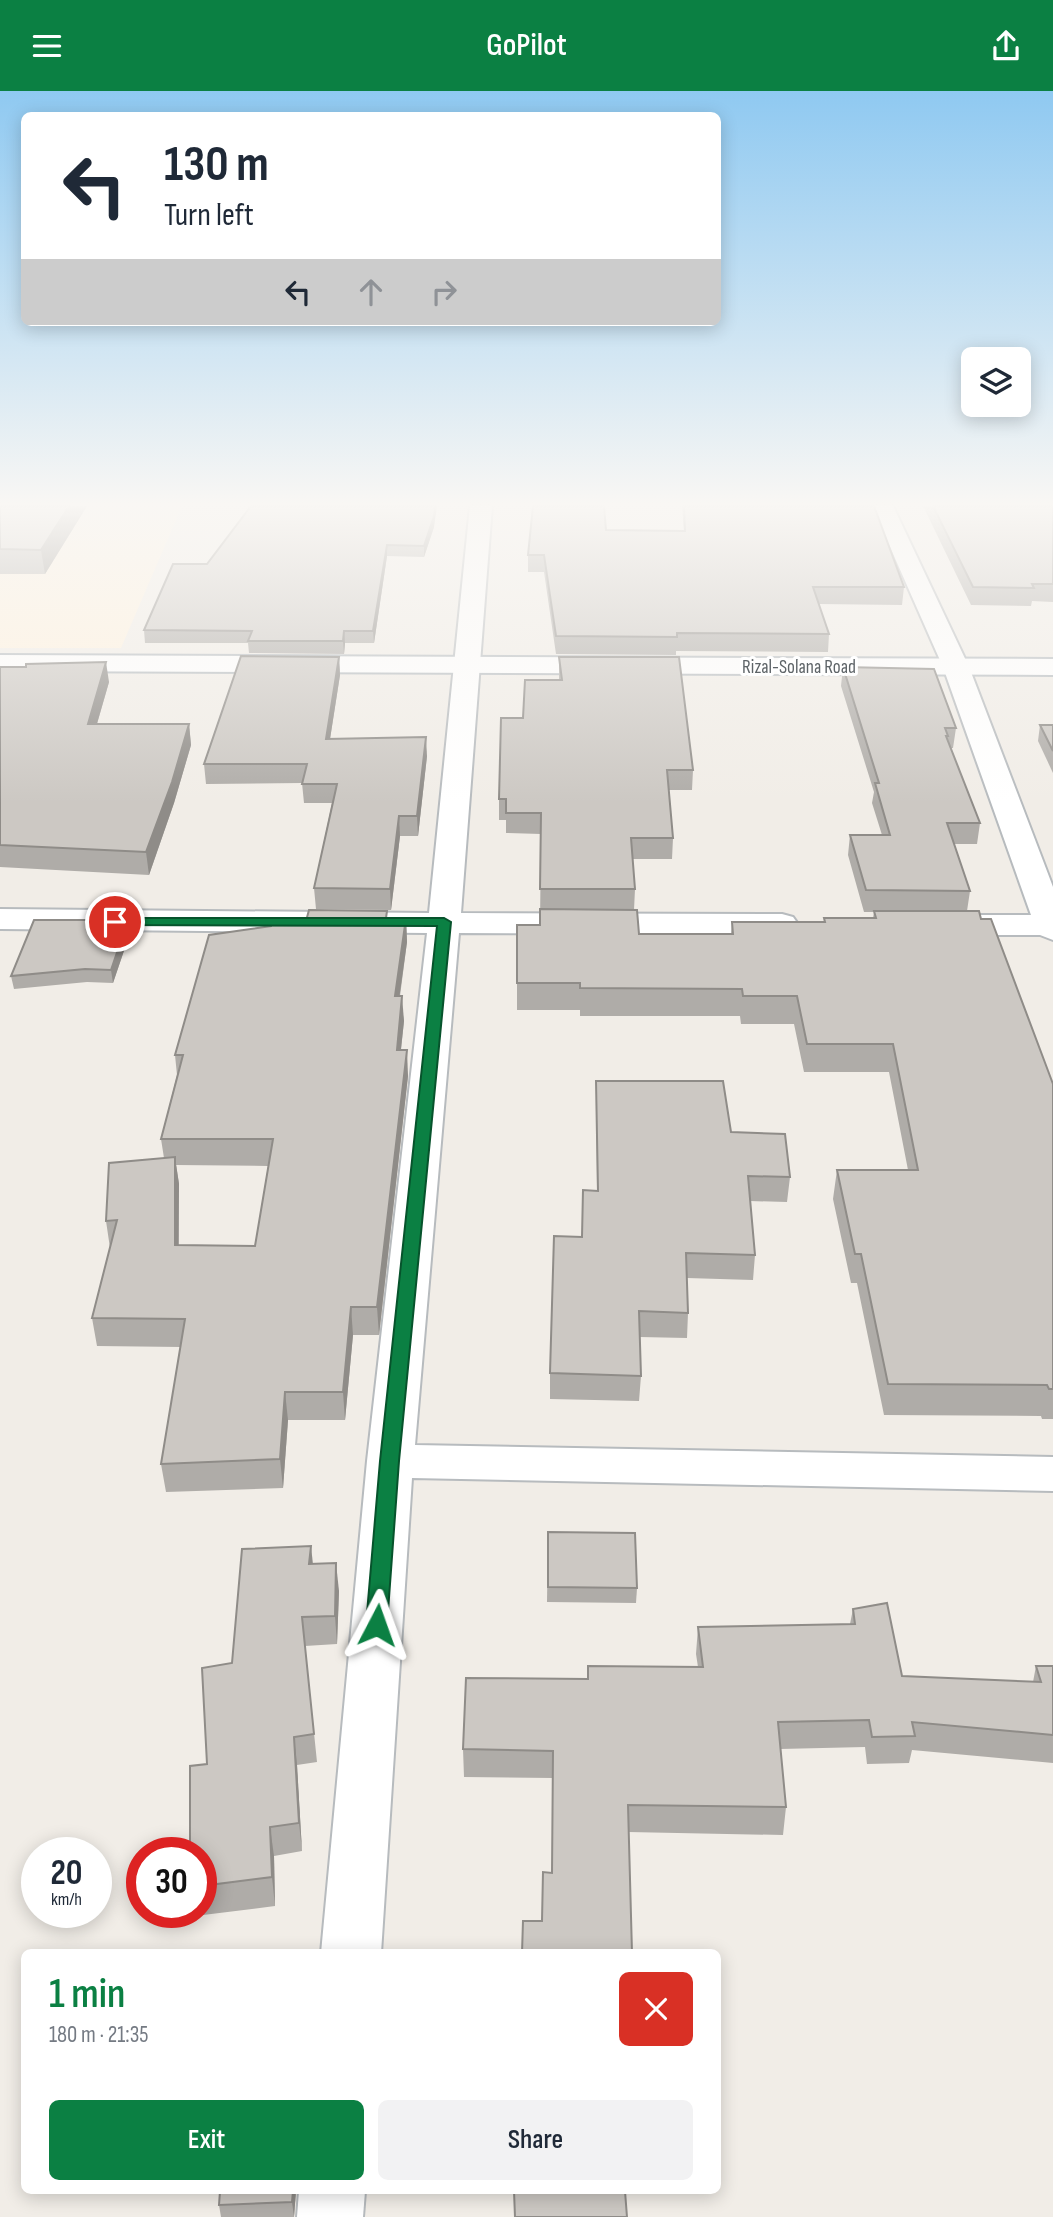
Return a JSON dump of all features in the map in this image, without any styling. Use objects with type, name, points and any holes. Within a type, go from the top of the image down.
[{"type":"street","points":[[351,1949],[390,1461],[444,922],[471,605]]},
{"type":"street","points":[[913,925],[1052,927],[956,667],[928,605]]},
{"type":"street","name":"Rizal-Solana Road","points":[[0,663],[1053,667]]},
{"type":"street","points":[[0,919],[115,922],[817,924]]},
{"type":"street","points":[[390,1461],[1053,1474]]},
{"type":"street","points":[[330,2217],[332,2194]]},
{"type":"shaded area","points":[[0,605],[139,605],[121,648],[0,648]]},
{"type":"building","points":[[155,605],[377,605],[373,631],[344,631],[343,641],[248,641],[252,631],[144,630]]},
{"type":"building","points":[[551,605],[819,605],[829,634],[677,633],[677,637],[556,636]]},
{"type":"building","points":[[241,656],[339,657],[326,739],[426,737],[417,816],[399,816],[390,889],[314,888],[337,784],[302,784],[307,764],[204,764]]},
{"type":"building","points":[[559,657],[679,657],[693,770],[667,770],[673,838],[631,838],[635,889],[540,889],[541,813],[506,813],[506,799],[499,799],[501,718],[523,718],[525,680],[562,680]]},
{"type":"building","points":[[106,662],[88,724],[189,724],[172,782],[146,852],[0,845],[0,667]]},
{"type":"building","points":[[843,667],[934,669],[956,728],[945,728],[946,736],[980,823],[947,823],[970,891],[866,890],[850,835],[890,835],[875,783],[879,783]]},
{"type":"building","points":[[1040,725],[1053,725],[1053,751]]},
{"type":"building","points":[[540,909],[637,910],[639,934],[733,934],[732,922],[825,922],[824,918],[876,918],[874,911],[979,911],[981,919],[991,919],[1053,1084],[1053,1389],[1049,1389],[1047,1385],[888,1384],[861,1254],[855,1254],[837,1170],[918,1170],[893,1044],[807,1044],[797,996],[743,996],[742,989],[580,988],[580,983],[517,983],[517,925],[540,925]]},
{"type":"building","points":[[309,910],[387,911],[386,918],[406,918],[395,996],[402,996],[397,1050],[407,1050],[377,1307],[351,1307],[343,1392],[285,1392],[280,1459],[161,1464],[185,1319],[92,1318],[117,1220],[106,1221],[109,1163],[175,1157],[175,1245],[255,1246],[273,1139],[161,1139],[183,1055],[175,1055],[209,935],[271,926],[272,921],[306,921]]},
{"type":"building","points":[[34,920],[128,920],[111,970],[85,969],[11,976]]},
{"type":"building","points":[[596,1081],[723,1081],[731,1132],[785,1134],[790,1177],[748,1176],[755,1255],[686,1253],[688,1313],[639,1311],[641,1376],[550,1373],[554,1236],[582,1237],[583,1190],[598,1191]]},
{"type":"building","points":[[548,1532],[635,1533],[637,1588],[548,1587]]},
{"type":"building","points":[[311,1546],[309,1564],[336,1563],[335,1616],[302,1617],[314,1734],[294,1737],[299,1823],[270,1827],[272,1877],[217,1884],[217,1837],[190,1837],[190,1766],[207,1764],[202,1668],[232,1663],[242,1549]]},
{"type":"building","points":[[887,1603],[902,1676],[1041,1682],[1036,1666],[1053,1666],[1053,1735],[912,1722],[915,1736],[872,1737],[869,1720],[778,1722],[786,1807],[628,1805],[632,1949],[522,1949],[523,1921],[542,1921],[543,1872],[552,1873],[553,1751],[463,1749],[466,1678],[588,1679],[588,1666],[703,1667],[698,1627],[855,1624],[853,1609]]},
{"type":"building","points":[[220,2194],[293,2194],[292,2202],[219,2205]]},
{"type":"building","points":[[514,2194],[625,2194],[627,2217],[515,2217]]},
{"type":"route","points":[[115,922],[444,922],[390,1461],[377,1625]]}]
